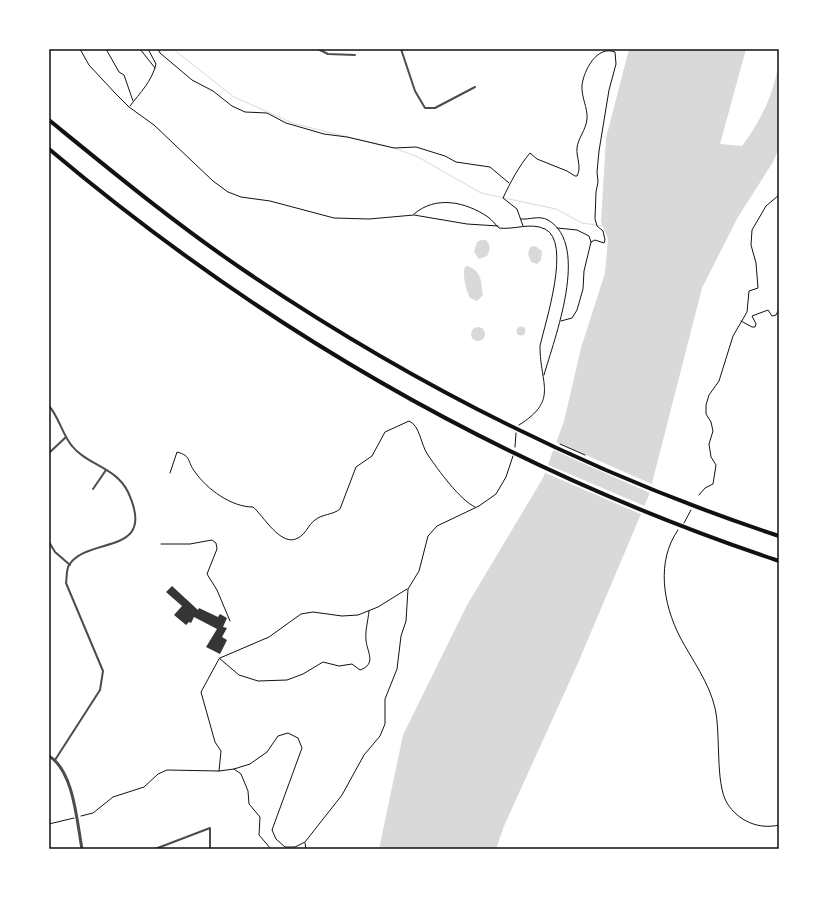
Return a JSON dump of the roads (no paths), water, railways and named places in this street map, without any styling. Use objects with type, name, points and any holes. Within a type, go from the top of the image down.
[{"type":"highway","points":[[49,120],[137,192],[248,273],[383,357],[495,417],[518,426],[605,469],[720,515],[779,536]]},
{"type":"highway","points":[[49,149],[111,202],[236,293],[335,356],[428,410],[486,440],[598,492],[711,537],[779,561]]},
{"type":"street","points":[[318,49],[328,54],[355,55]]},
{"type":"street","points":[[401,49],[415,91],[422,105],[428,108],[435,108],[475,87]]},
{"type":"street","points":[[49,406],[54,412],[72,447],[106,470],[115,474],[127,491],[133,508],[134,527],[128,536],[85,554],[70,565],[66,583],[103,671],[100,690],[55,760]]},
{"type":"street","points":[[49,453],[66,437]]},
{"type":"street","points":[[93,489],[106,470]]},
{"type":"street","points":[[49,542],[54,552],[70,565]]},
{"type":"street","points":[[49,756],[55,760],[69,782],[82,849]]},
{"type":"street","points":[[155,849],[210,828],[210,849]]},
{"type":"waterway","points":[[173,49],[234,97],[295,124],[386,146]]},
{"type":"waterway","points":[[394,148],[418,157],[481,193],[556,209],[582,223],[603,226]]}]
